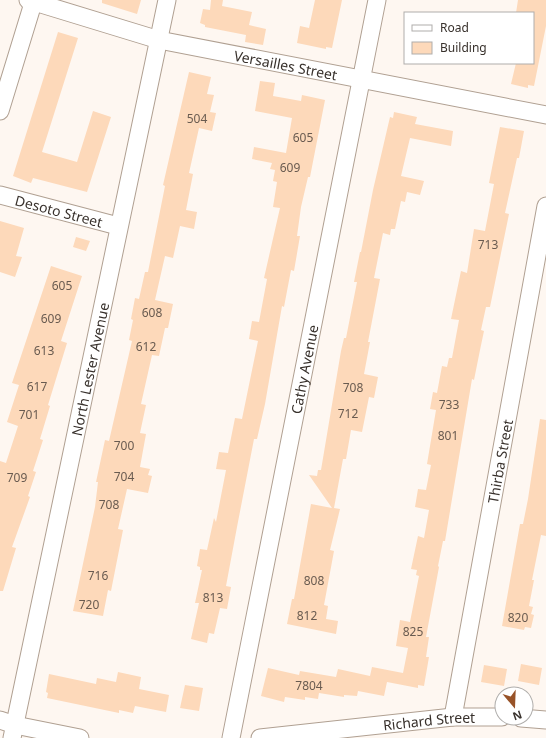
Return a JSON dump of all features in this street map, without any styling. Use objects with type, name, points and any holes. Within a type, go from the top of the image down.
[{"type":"street","name":"North Lester Avenue","points":[[9,728],[167,0]]},
{"type":"street","name":"Cathy Avenue","points":[[231,738],[376,0]]},
{"type":"street","name":"Versailles Street","points":[[32,1],[159,40],[546,115]]},
{"type":"street","points":[[0,111],[32,1]]},
{"type":"street","name":"Desoto Street","points":[[0,195],[118,226]]},
{"type":"street","name":"Thirba Street","points":[[453,718],[546,206]]},
{"type":"street","name":"Richard Street","points":[[260,738],[453,718],[494,718]]},
{"type":"street","points":[[534,719],[546,720]]},
{"type":"street","points":[[9,728],[80,738]]},
{"type":"building","points":[[102,0],[141,0],[137,14],[102,3]]},
{"type":"building","points":[[211,0],[223,0],[222,6],[252,12],[249,25],[266,29],[263,45],[245,42],[246,35],[205,27],[205,25],[200,23],[203,9],[210,10]]},
{"type":"building","points":[[315,0],[342,0],[332,48],[326,47],[326,49],[297,43],[300,26],[309,28]]},
{"type":"building","points":[[518,0],[546,0],[546,26],[534,86],[528,85],[528,88],[511,84],[516,64],[534,64],[534,12],[516,12]]},
{"type":"building","points":[[58,32],[78,38],[42,152],[77,162],[93,111],[111,117],[87,192],[33,178],[31,183],[13,176]]},
{"type":"building","points":[[189,72],[211,77],[207,94],[214,95],[210,112],[216,113],[212,131],[199,128],[189,173],[193,174],[186,210],[197,212],[194,229],[180,226],[173,258],[165,256],[155,300],[173,304],[168,328],[165,328],[159,356],[152,355],[141,404],[146,405],[140,433],[146,434],[140,467],[150,469],[148,475],[152,476],[148,493],[127,489],[118,529],[123,530],[111,591],[108,590],[103,616],[73,611],[95,507],[98,482],[96,482],[105,440],[109,441],[132,341],[129,340],[135,298],[139,299],[145,272],[148,272],[165,186],[163,185]]},
{"type":"building","points":[[260,81],[275,83],[273,96],[301,101],[302,95],[325,100],[310,177],[308,177],[301,207],[297,236],[300,236],[294,271],[291,270],[284,307],[282,306],[265,404],[257,439],[254,439],[237,527],[226,586],[231,587],[227,609],[220,608],[214,634],[209,633],[207,643],[191,639],[199,603],[195,603],[202,570],[200,570],[200,567],[197,566],[200,549],[207,550],[214,518],[216,522],[226,470],[216,469],[219,452],[228,453],[235,418],[242,419],[258,341],[249,339],[252,321],[259,322],[267,279],[264,278],[280,208],[273,207],[277,182],[273,181],[275,170],[270,169],[272,163],[252,159],[254,147],[286,153],[292,118],[255,111]]},
{"type":"building","points":[[394,112],[417,117],[415,124],[453,131],[451,146],[410,138],[401,176],[424,181],[420,195],[407,192],[405,202],[401,201],[395,229],[391,229],[390,235],[383,233],[374,278],[380,279],[368,342],[370,342],[364,374],[378,377],[374,398],[369,397],[362,432],[351,430],[346,459],[343,459],[334,508],[340,509],[330,550],[334,551],[324,605],[328,606],[326,619],[338,621],[336,634],[287,624],[292,599],[294,599],[311,504],[332,508],[309,475],[317,476],[318,470],[321,470],[341,351],[344,338],[346,338],[357,282],[354,282],[360,252],[390,117],[393,118]]},
{"type":"building","points":[[500,127],[524,131],[519,158],[517,158],[505,213],[509,214],[490,307],[486,307],[481,330],[484,331],[474,380],[472,379],[445,541],[443,541],[438,566],[426,637],[429,637],[426,657],[429,657],[424,686],[418,685],[418,688],[387,682],[384,696],[358,691],[357,696],[344,695],[344,697],[319,693],[318,699],[305,697],[305,700],[285,697],[284,702],[261,696],[268,668],[299,675],[300,671],[336,677],[338,669],[370,676],[372,667],[403,673],[408,648],[396,646],[400,620],[410,622],[419,576],[416,575],[417,570],[411,569],[418,536],[424,538],[429,510],[415,507],[418,489],[426,490],[431,465],[427,464],[436,410],[430,409],[433,392],[437,393],[442,366],[447,367],[449,358],[452,358],[459,320],[451,319],[461,271],[467,273],[474,229],[485,231],[494,184],[489,183]]},
{"type":"building","points":[[0,221],[24,228],[16,256],[22,257],[15,277],[0,272]]},
{"type":"building","points":[[76,237],[90,241],[86,251],[73,247]]},
{"type":"building","points":[[51,266],[82,276],[61,341],[67,343],[48,405],[50,406],[40,439],[43,440],[33,471],[36,472],[28,496],[30,497],[12,547],[16,548],[3,591],[0,591],[0,461],[6,463],[18,426],[7,422],[19,385],[12,383]]},
{"type":"building","points":[[540,419],[546,420],[546,536],[541,535],[532,580],[534,580],[529,606],[533,607],[531,614],[534,615],[531,628],[525,627],[524,630],[502,626],[520,524],[523,524],[528,499]]},
{"type":"building","points":[[521,664],[542,668],[539,685],[518,681]]},
{"type":"building","points":[[484,665],[507,669],[504,686],[481,682]]},
{"type":"building","points":[[118,672],[141,677],[139,689],[169,695],[166,712],[135,706],[133,713],[119,710],[119,713],[47,698],[48,693],[46,692],[49,674],[96,684],[97,678],[116,682]]},
{"type":"building","points":[[185,685],[203,688],[199,711],[180,708]]}]
